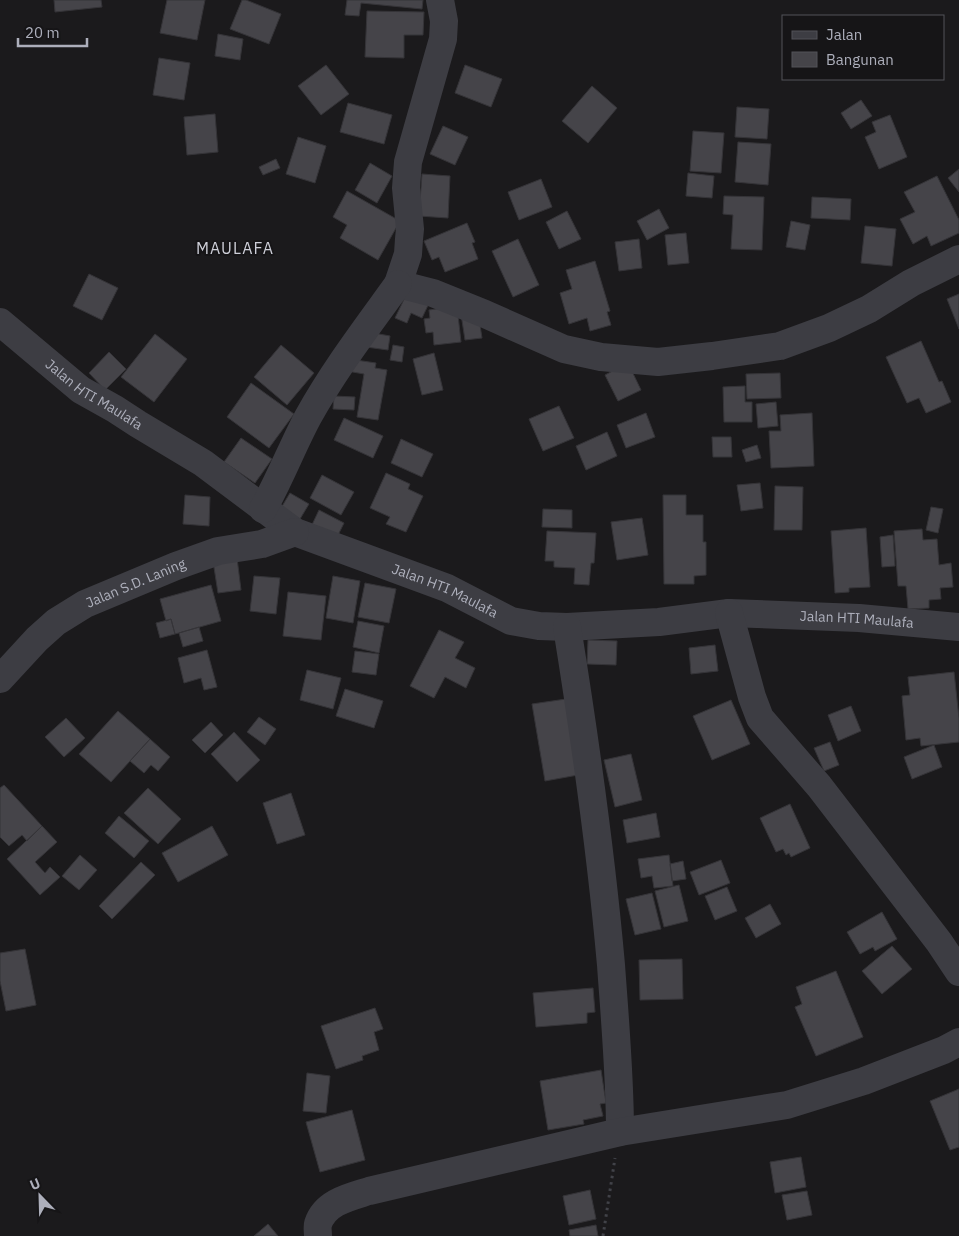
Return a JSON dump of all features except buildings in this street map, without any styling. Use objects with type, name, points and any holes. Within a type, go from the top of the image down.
[{"type":"street","points":[[263,509],[308,418],[361,334],[398,284],[408,254],[410,238],[406,188],[408,162],[443,39],[444,21],[440,0]]},
{"type":"street","points":[[398,284],[432,293],[476,310],[564,349],[601,357],[658,362],[780,346],[828,328],[869,309],[911,283],[959,259]]},
{"type":"street","name":"Jalan HTI Maulafa","points":[[0,322],[81,390],[116,408],[138,424],[203,462],[295,532],[447,588],[511,621],[538,626],[567,627],[659,622],[729,613],[858,618],[959,627]]},
{"type":"street","name":"Jalan S.D. Laning","points":[[0,679],[37,639],[56,622],[85,604],[176,566],[218,551],[262,544],[295,532]]},
{"type":"street","points":[[729,613],[752,697],[760,718],[819,786],[939,942],[959,972]]},
{"type":"street","points":[[567,627],[603,872],[616,1028],[620,1132]]},
{"type":"street","points":[[318,1236],[318,1224],[328,1209],[341,1200],[378,1189],[620,1132],[787,1105],[864,1081],[944,1050],[959,1042]]},
{"type":"path","points":[[603,1236],[620,1132]]},
{"type":"district","name":"MAULAFA","points":[[235,248]]}]
